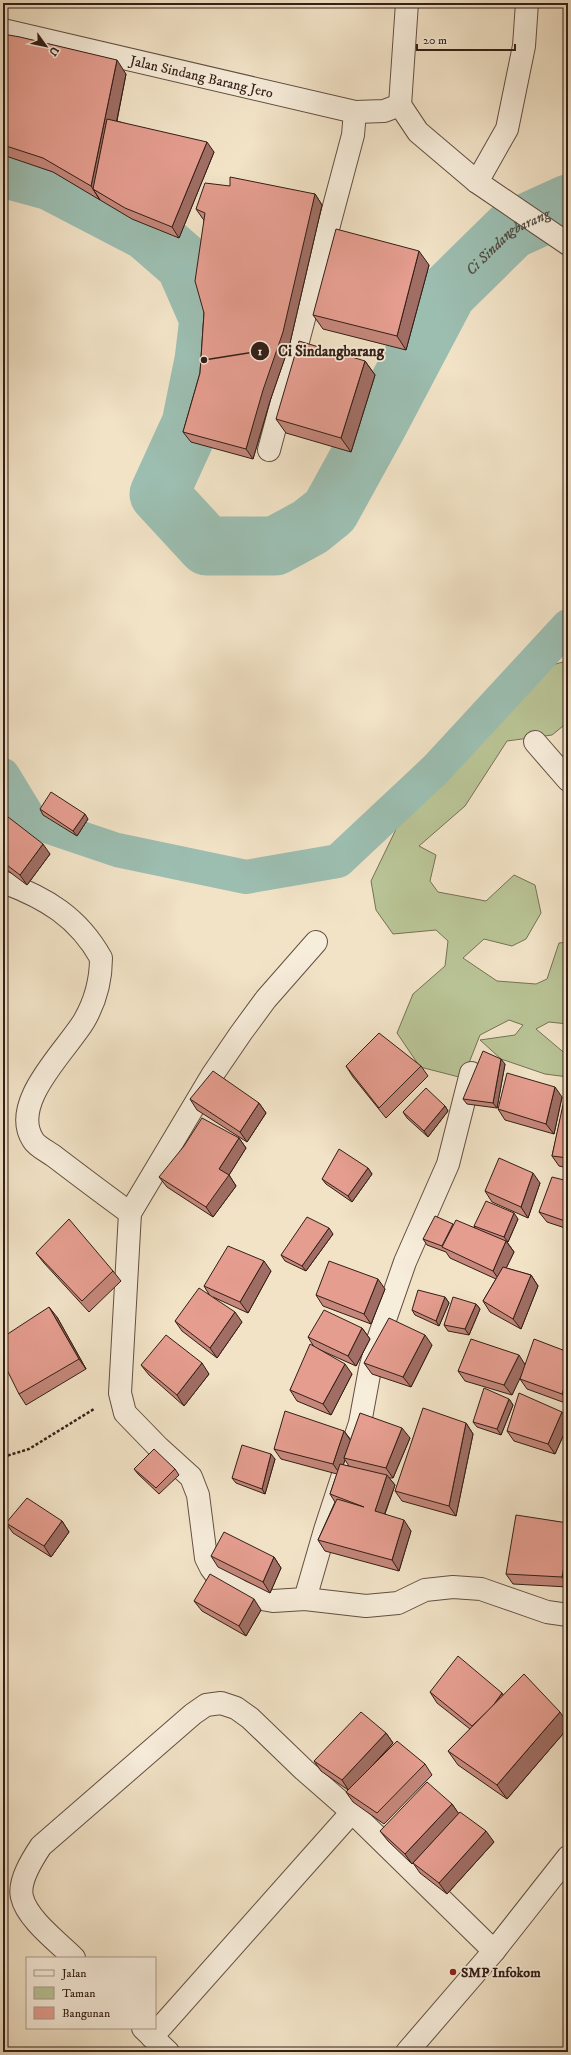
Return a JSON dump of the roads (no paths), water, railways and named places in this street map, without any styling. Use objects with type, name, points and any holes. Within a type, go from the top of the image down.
[{"type":"street","points":[[407,3],[400,105],[418,132],[477,182],[566,243]]},
{"type":"street","points":[[477,182],[507,129],[524,46],[527,3]]},
{"type":"street","name":"Jalan Sindang Barang Jero","points":[[3,30],[355,112],[384,111],[400,105]]},
{"type":"street","points":[[270,450],[353,136],[355,112]]},
{"type":"street","points":[[535,742],[568,780]]},
{"type":"street","points":[[3,882],[22,889],[59,909],[79,926],[101,958],[98,991],[89,1012],[48,1071],[29,1106],[27,1120],[33,1141],[130,1213]]},
{"type":"street","points":[[316,942],[266,999],[240,1033],[213,1074],[130,1213],[120,1393],[125,1413],[159,1448],[191,1477],[198,1495],[206,1558],[211,1568],[218,1576],[240,1591],[256,1598],[273,1601],[305,1599],[366,1606],[398,1603],[425,1590],[453,1587],[481,1589],[547,1612],[568,1615]]},
{"type":"street","points":[[305,1599],[325,1530],[360,1423],[370,1369],[379,1337],[405,1262],[448,1164],[471,1073]]},
{"type":"street","points":[[73,1957],[42,1927],[21,1896],[29,1864],[41,1846],[187,1719],[206,1705],[221,1703],[236,1708],[250,1718],[304,1770],[352,1812],[494,1951]]},
{"type":"street","points":[[156,2023],[352,1812]]},
{"type":"street","points":[[407,2052],[494,1951],[568,1857]]},
{"type":"street","points":[[147,2033],[168,2052]]},
{"type":"waterway","name":"Ci Sindangbarang","points":[[3,168],[51,181],[147,231],[185,264],[209,319],[204,360],[191,424],[159,494],[207,546],[275,546],[310,527],[330,511],[447,293],[511,230],[568,204]]},
{"type":"waterway","points":[[3,775],[31,821],[117,850],[246,877],[338,861],[436,769],[568,626]]},
{"type":"place","name":"Ci Sindangbarang","points":[[204,360]]},
{"type":"place","name":"SMP Infokom","points":[[453,1972]]}]
